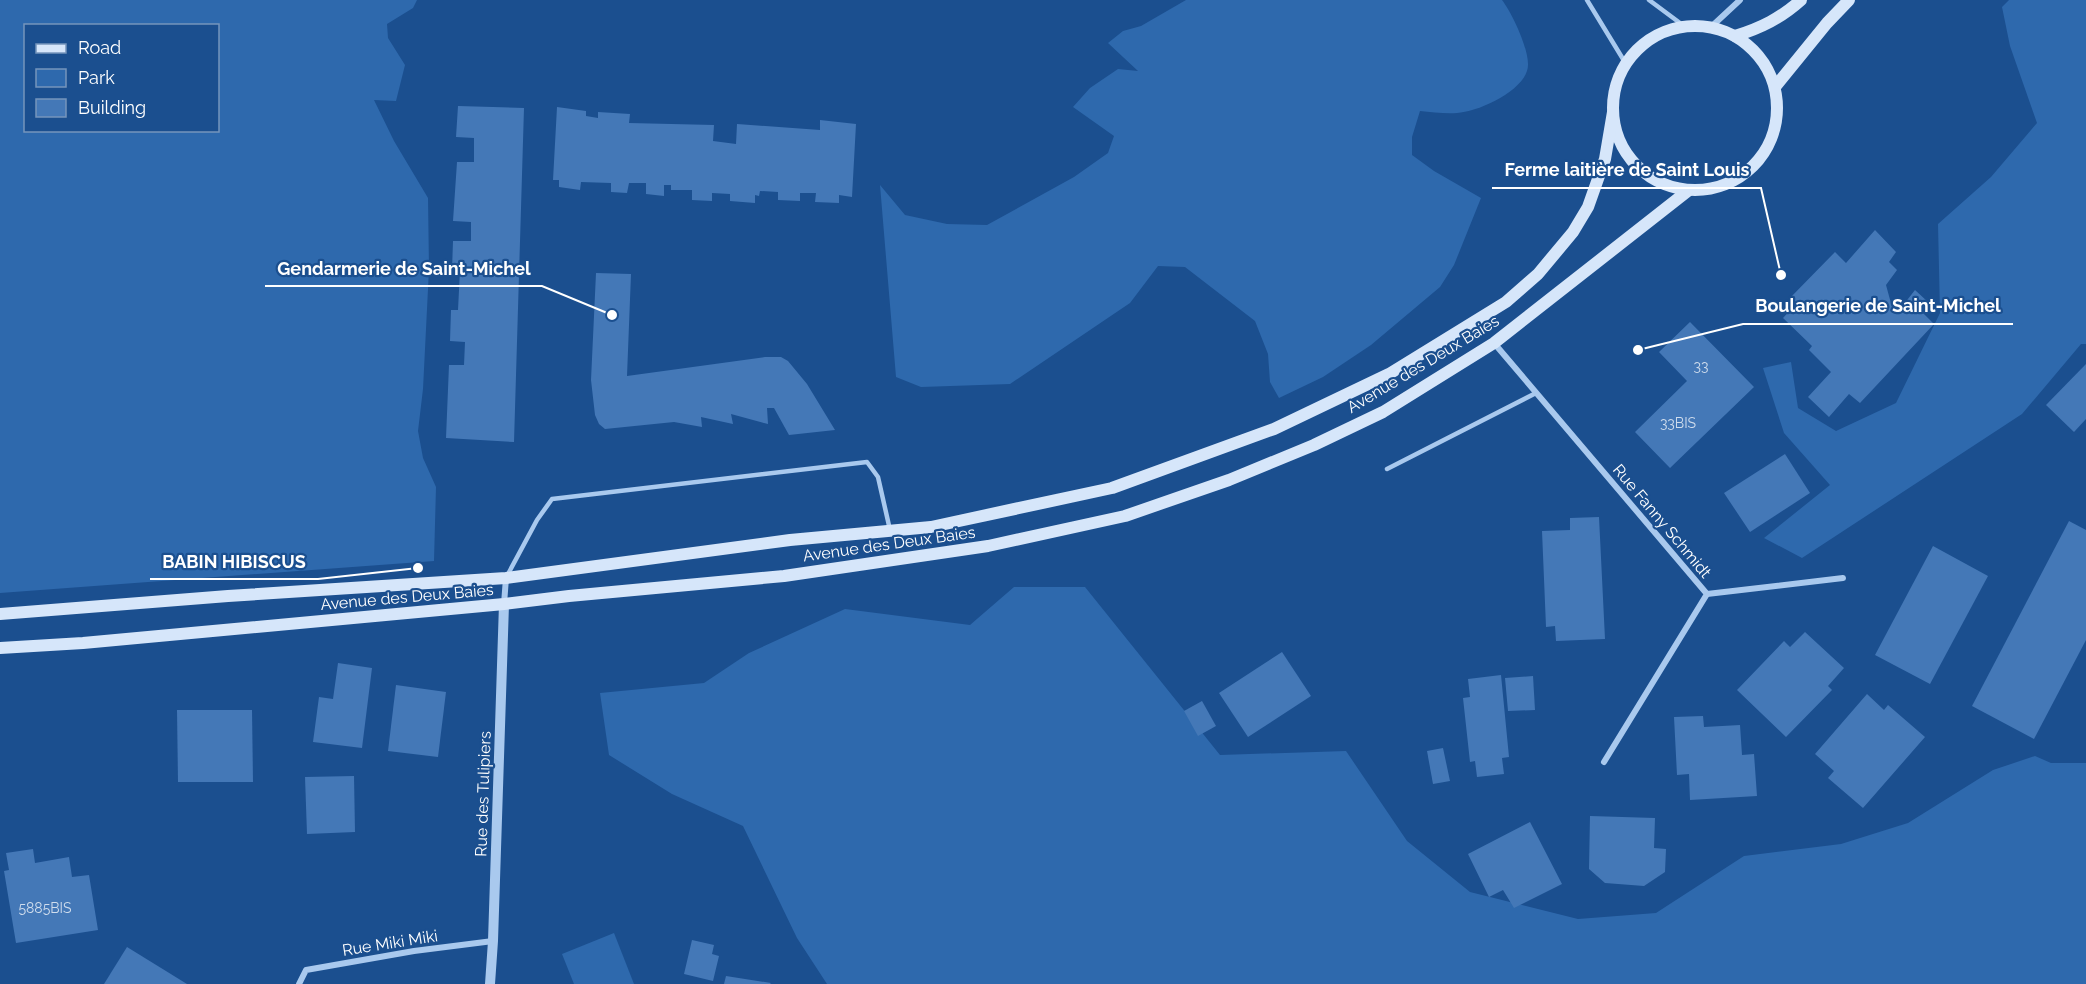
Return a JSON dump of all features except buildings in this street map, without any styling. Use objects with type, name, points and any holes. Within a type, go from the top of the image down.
[{"type":"main road","points":[[1735,36],[1758,29],[1784,15],[1801,0]]},
{"type":"main road","points":[[1775,87],[1827,23],[1849,0]]},
{"type":"main road","name":"Avenue des Deux Baies","points":[[0,614],[506,578],[790,540],[931,526],[1112,488],[1274,429],[1389,374],[1506,302],[1538,274],[1573,232],[1588,207],[1605,159],[1615,87],[1626,64],[1641,46],[1661,33],[1684,26],[1711,27],[1735,36],[1753,50],[1767,67],[1775,87],[1777,113],[1772,138],[1759,161],[1739,177],[1715,188],[1689,190],[1666,184],[1645,173],[1629,156],[1618,135],[1613,112]]},
{"type":"main road","name":"Avenue des Deux Baies","points":[[0,648],[83,643],[784,576],[988,546],[1125,516],[1229,480],[1314,445],[1383,412],[1494,343],[1689,190]]},
{"type":"street","points":[[1711,27],[1740,0]]},
{"type":"street","name":"Rue Fanny Schmidt","points":[[1494,343],[1707,594],[1604,762]]},
{"type":"street","points":[[504,604],[506,578]]},
{"type":"street","points":[[1707,594],[1843,578]]},
{"type":"street","name":"Rue des Tulipiers","points":[[490,984],[504,604]]},
{"type":"street","name":"Rue Miki Miki","points":[[299,984],[306,970],[414,951],[493,941]]},
{"type":"lane","points":[[1587,0],[1626,64]]},
{"type":"lane","points":[[1648,0],[1684,26]]},
{"type":"lane","points":[[1387,468],[1536,393]]},
{"type":"lane","points":[[506,578],[537,520],[552,498],[867,462],[878,477],[890,530]]},
{"type":"green space","points":[[0,0],[417,0],[413,8],[387,24],[388,38],[405,65],[396,101],[374,100],[394,141],[428,198],[429,269],[423,389],[418,431],[423,458],[436,487],[434,561],[0,593]]},
{"type":"green space","points":[[1186,0],[1502,0],[1519,30],[1527,57],[1526,73],[1512,90],[1501,98],[1478,108],[1452,113],[1420,111],[1412,137],[1412,155],[1434,171],[1481,198],[1454,265],[1440,287],[1371,345],[1323,377],[1279,398],[1270,382],[1268,354],[1255,321],[1185,267],[1158,266],[1130,303],[1010,384],[921,387],[896,377],[880,185],[905,215],[947,224],[987,225],[1074,177],[1108,153],[1114,136],[1073,107],[1090,88],[1118,69],[1138,71],[1108,43],[1123,31],[1141,26]]},
{"type":"green space","points":[[2009,0],[2086,0],[2086,344],[2081,344],[2022,414],[1802,558],[1764,538],[1830,485],[1784,433],[1763,368],[1791,362],[1798,408],[1836,431],[1896,403],[1940,313],[1938,224],[1991,177],[2037,123],[2010,46],[2002,7]]},
{"type":"green space","points":[[1014,587],[1085,587],[1220,755],[1346,751],[1407,841],[1470,892],[1578,919],[1656,913],[1744,856],[1841,844],[1908,823],[1993,770],[2035,756],[2051,763],[2086,763],[2086,984],[827,984],[797,938],[743,826],[672,794],[609,755],[600,693],[704,683],[749,653],[845,609],[970,625]]},
{"type":"green space","points":[[614,933],[634,984],[574,984],[562,954]]},
{"type":"place","name":"Ferme laitière de Saint Louis","points":[[1781,275]]},
{"type":"place","name":"Gendarmerie de Saint-Michel","points":[[612,315]]},
{"type":"place","name":"Boulangerie de Saint-Michel","points":[[1638,350]]},
{"type":"place","name":"BABIN HIBISCUS","points":[[418,568]]}]
